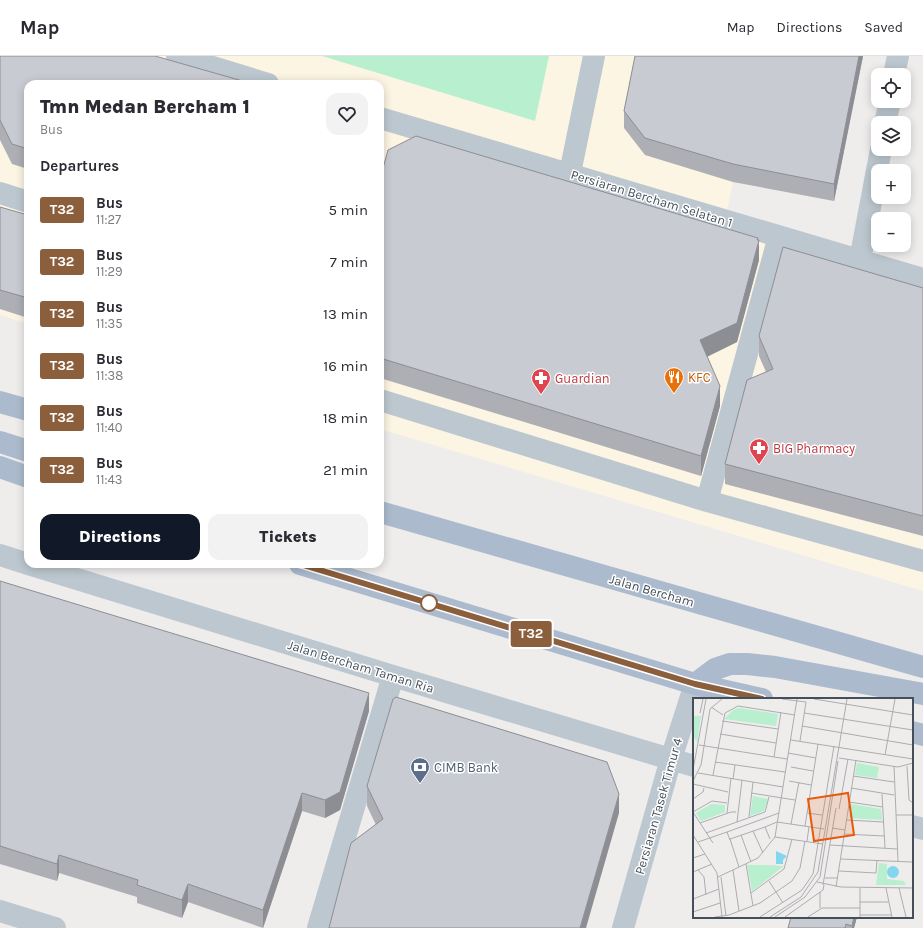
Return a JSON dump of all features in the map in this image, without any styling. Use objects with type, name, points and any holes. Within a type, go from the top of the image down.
[{"type":"main road","points":[[0,402],[24,409]]},
{"type":"main road","points":[[0,442],[24,450]]},
{"type":"main road","points":[[0,467],[24,476]]},
{"type":"main road","name":"Jalan Bercham","points":[[384,513],[923,667]]},
{"type":"main road","points":[[313,568],[695,684],[758,698]]},
{"type":"main road","points":[[695,684],[715,669],[730,664],[747,664],[775,667],[923,694]]},
{"type":"main road","points":[[913,732],[923,735]]},
{"type":"street","points":[[570,173],[594,56]]},
{"type":"street","points":[[895,68],[898,56]]},
{"type":"street","points":[[184,57],[256,80]]},
{"type":"street","name":"Persiaran Bercham Selatan 1","points":[[384,119],[570,173],[923,279]]},
{"type":"street","points":[[860,260],[880,156]]},
{"type":"street","points":[[0,193],[24,201]]},
{"type":"street","points":[[707,501],[778,236]]},
{"type":"street","points":[[384,401],[707,501],[923,561]]},
{"type":"street","name":"Jalan Bercham Taman Ria","points":[[0,555],[24,563]]},
{"type":"street","name":"Jalan Bercham Taman Ria","points":[[41,568],[393,676],[693,766]]},
{"type":"street","points":[[318,928],[393,676]]},
{"type":"street","name":"Persiaran Tasek Timur 4","points":[[623,928],[671,759],[695,684]]},
{"type":"street","points":[[913,826],[923,829]]},
{"type":"street","points":[[0,911],[55,928]]},
{"type":"shaded area","points":[[0,56],[756,56],[727,212],[923,281],[923,591],[384,430],[384,80],[24,80],[24,323],[0,315]]},
{"type":"green space","points":[[322,56],[549,56],[535,121]]},
{"type":"building","points":[[0,56],[155,56],[239,80],[24,80],[24,148],[12,144],[0,120]]},
{"type":"building","points":[[635,56],[859,56],[834,184],[733,164],[645,138],[624,111]]},
{"type":"building","points":[[416,136],[758,238],[757,240],[759,240],[737,323],[700,340],[720,386],[701,456],[384,359],[384,164],[388,150]]},
{"type":"building","points":[[0,207],[24,214],[24,297],[0,290]]},
{"type":"building","points":[[783,247],[923,288],[923,516],[725,464],[747,380],[773,369],[759,336]]},
{"type":"building","points":[[0,581],[369,693],[340,792],[325,800],[302,793],[263,910],[188,884],[182,900],[137,885],[138,880],[59,855],[57,864],[0,846]]},
{"type":"building","points":[[396,697],[607,762],[619,794],[580,928],[329,928],[351,843],[383,819],[367,786],[393,699]]},
{"type":"building","points":[[791,918],[854,918],[852,926],[846,924],[845,928],[788,928]]},
{"type":"bus line","name":"T32","points":[[313,568],[695,684],[758,698]]},
{"type":"place","name":"KFC","points":[[674,394]]},
{"type":"place","name":"Guardian","points":[[541,395]]},
{"type":"place","name":"BIG Pharmacy","points":[[759,465]]},
{"type":"place","name":"CIMB Bank","points":[[420,784]]}]
